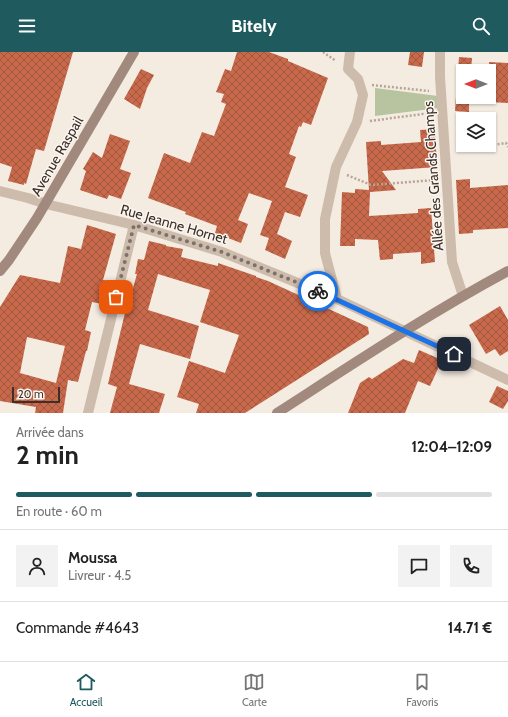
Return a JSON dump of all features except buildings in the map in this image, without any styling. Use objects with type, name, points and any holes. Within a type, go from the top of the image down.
[{"type":"main road","name":"Avenue Raspail","points":[[0,271],[46,204],[134,52]]},
{"type":"main road","points":[[277,413],[405,330],[508,271]]},
{"type":"street","points":[[337,299],[325,253],[325,219],[335,170],[357,122],[363,95],[358,79],[348,69],[350,52]]},
{"type":"street","name":"Allée des Grands Champs","points":[[440,52],[441,92],[452,262],[463,296]]},
{"type":"street","name":"Rue Jeanne Hornet","points":[[0,191],[46,204],[134,225],[222,252],[337,299],[508,380]]},
{"type":"street","points":[[88,413],[134,225]]},
{"type":"path","points":[[359,83],[441,92]]},
{"type":"path","points":[[357,122],[443,112]]},
{"type":"path","points":[[445,152],[507,143],[508,147]]},
{"type":"path","points":[[335,170],[371,185],[447,179]]},
{"type":"green space","points":[[375,88],[438,96],[439,108],[375,116]]},
{"type":"way so far","points":[[116,297],[134,225],[222,252],[318,291]]},
{"type":"route","points":[[318,291],[454,354]]}]
